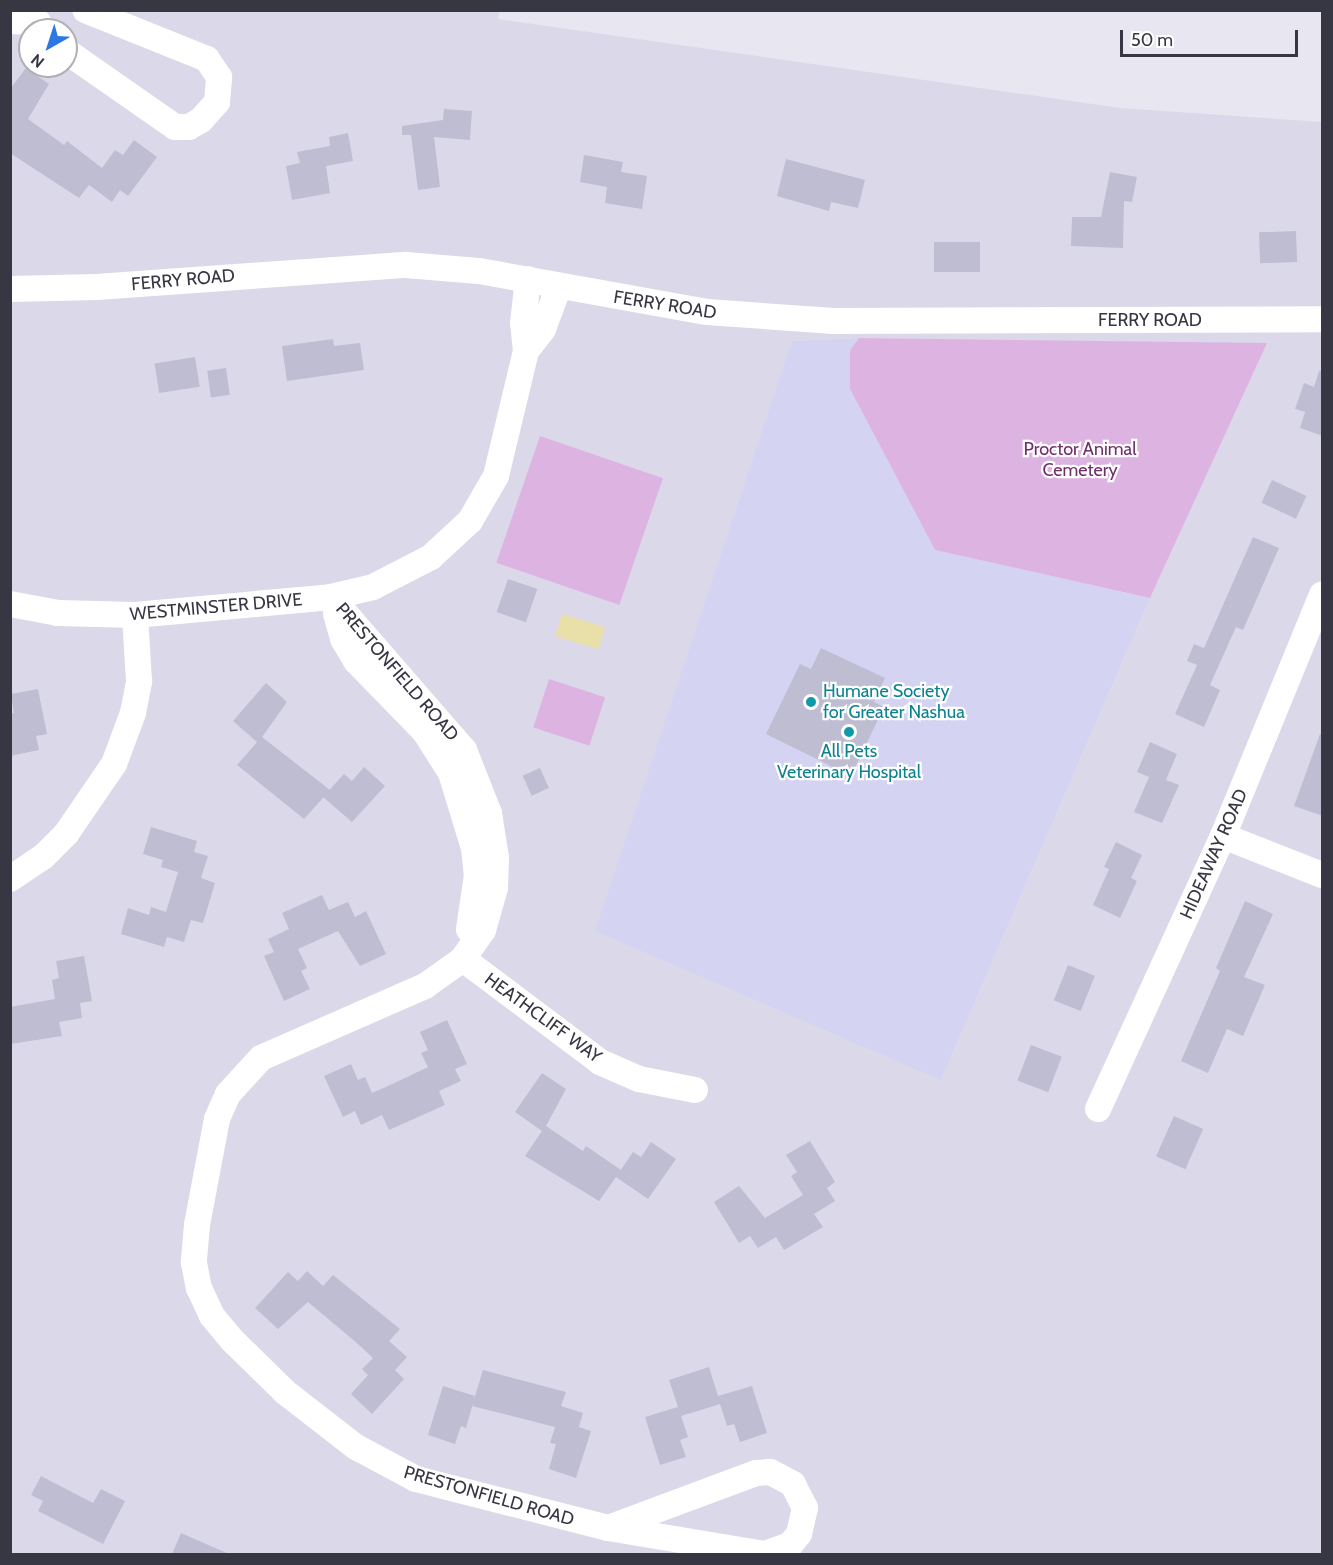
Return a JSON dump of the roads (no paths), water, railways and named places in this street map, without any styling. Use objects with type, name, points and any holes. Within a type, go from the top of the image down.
[{"type":"street","points":[[78,59],[176,127],[189,127],[201,120],[217,102],[219,77],[207,59],[85,10]]},
{"type":"street","name":"FERRY ROAD","points":[[10,289],[87,288],[406,265],[528,279],[707,312],[834,321],[1323,319]]},
{"type":"street","name":"WESTMINSTER DRIVE","points":[[10,604],[58,613],[135,615],[332,597],[373,587],[406,573],[452,542],[470,521],[496,476],[505,450],[526,351],[523,323],[528,279]]},
{"type":"street","name":"WESTMINSTER DRIVE","points":[[526,351],[543,329],[559,286]]},
{"type":"street","name":"HIDEAWAY ROAD","points":[[1098,1109],[1223,836],[1323,595]]},
{"type":"street","name":"PRESTONFIELD ROAD","points":[[332,597],[387,664],[455,736],[479,785],[494,841],[495,888],[483,930],[463,959],[425,986],[261,1058],[228,1094],[217,1119],[197,1225],[194,1263],[198,1288],[212,1316],[233,1341],[285,1392],[382,1463],[416,1479],[608,1528],[765,1554],[790,1545],[799,1534],[805,1508],[793,1484],[770,1472],[756,1473],[608,1528]]},
{"type":"street","points":[[10,879],[43,857],[66,834],[114,764],[133,713],[138,681],[135,615]]},
{"type":"street","points":[[1223,836],[1323,875]]},
{"type":"street","name":"HEATHCLIFF WAY","points":[[463,959],[600,1062],[639,1079],[695,1090]]},
{"type":"place","name":"Humane Society for Greater Nashua","points":[[811,702]]},
{"type":"place","name":"All Pets Veterinary Hospital","points":[[849,732]]},
{"type":"park label","name":"Proctor Animal Cemetery","points":[[1080,460]]}]
